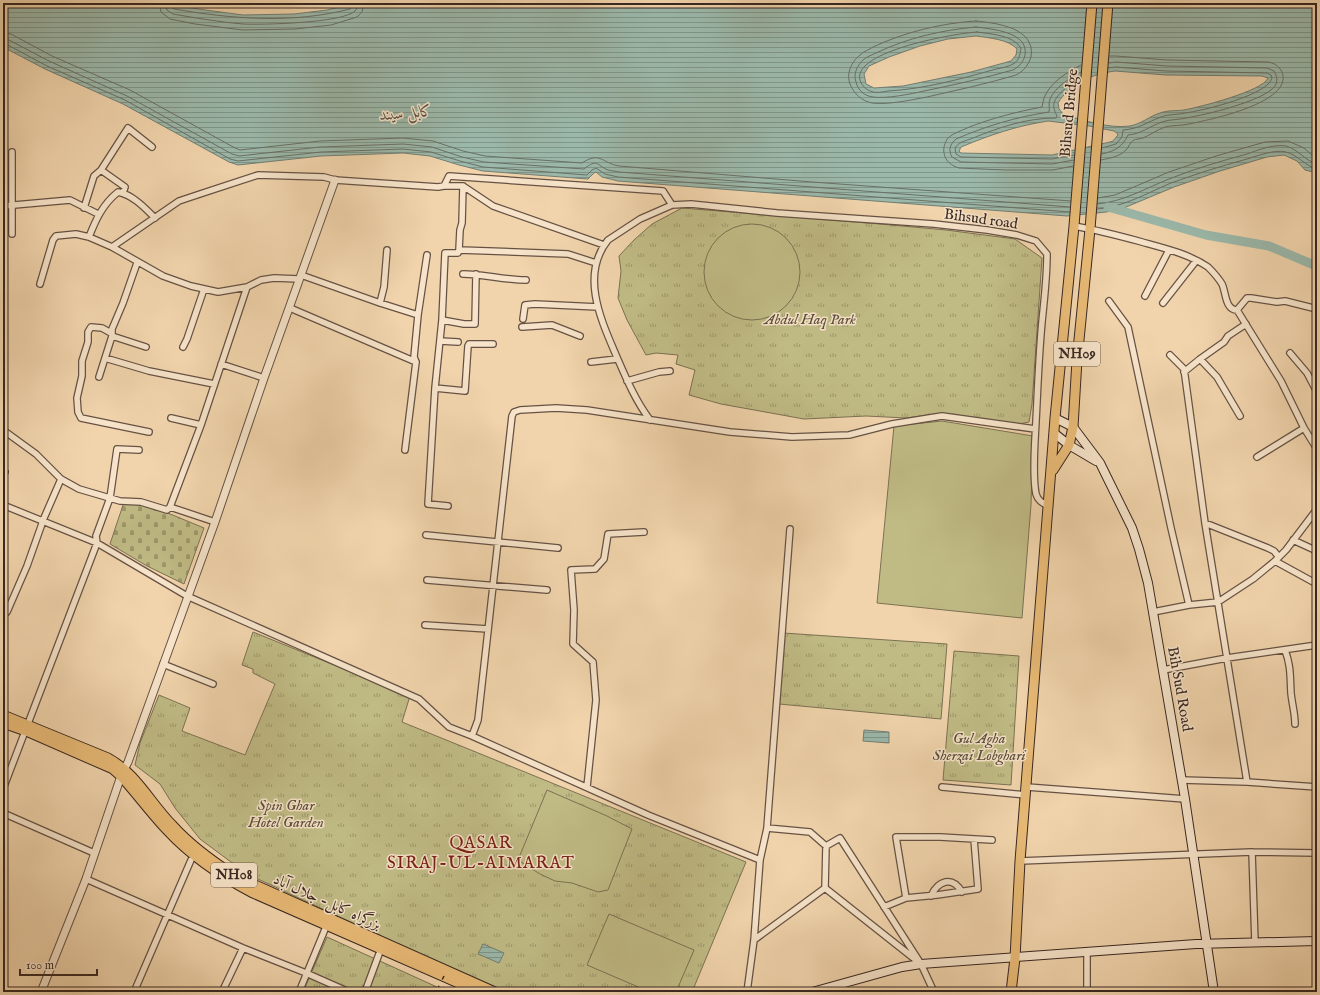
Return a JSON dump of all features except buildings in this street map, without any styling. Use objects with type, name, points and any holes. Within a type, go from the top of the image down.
[{"type":"main road","name":"Bihsud Bridge","points":[[1074,226],[1092,3]]},
{"type":"main road","name":"NH09","points":[[1051,473],[1069,445],[1073,427],[1077,360],[1090,229],[1108,3]]},
{"type":"main road","name":"NH09","points":[[1011,992],[1015,958],[1020,861],[1055,418],[1074,226]]},
{"type":"main road","points":[[1061,358],[1077,360]]},
{"type":"main road","name":"Bih Sud Road","points":[[1055,418],[1073,427],[1100,463],[1122,507],[1139,549],[1148,583],[1182,780],[1214,992]]},
{"type":"main road","points":[[1054,432],[1069,445],[1100,463]]},
{"type":"main road","name":"بزرگراه کابل- جلال آباد","points":[[3,715],[27,728],[118,763],[123,772],[172,826],[210,860],[235,876],[328,922],[479,992]]},
{"type":"main road","name":"بزرگراه کابل- جلال آباد","points":[[3,723],[27,728]]},
{"type":"main road","name":"بزرگراه کابل- جلال آباد","points":[[328,922],[495,992]]},
{"type":"main road","points":[[812,992],[902,967],[921,964],[1207,943],[1317,941]]},
{"type":"street","points":[[84,208],[94,176],[101,170],[128,128],[152,147]]},
{"type":"street","points":[[12,152],[12,234]]},
{"type":"street","points":[[101,170],[125,187],[123,193]]},
{"type":"street","points":[[112,247],[179,201],[258,175],[324,177],[334,180],[438,187],[462,186],[494,206],[604,245]]},
{"type":"street","points":[[444,186],[449,176],[663,191],[672,205],[640,219],[608,240],[604,245],[596,263],[595,297],[601,320],[627,381],[639,405],[650,420]]},
{"type":"street","points":[[41,992],[86,879],[123,772],[128,762],[215,522],[334,180]]},
{"type":"street","points":[[459,250],[460,230],[462,223],[462,186]]},
{"type":"street","points":[[89,237],[98,214],[118,192],[123,193],[141,204],[155,218]]},
{"type":"street","points":[[3,206],[70,200],[98,214]]},
{"type":"street","name":"Bihsud road","points":[[672,205],[691,204],[777,213],[934,224],[1017,235],[1036,242],[1047,254],[1047,262],[1035,429],[1035,477],[1036,495],[1039,500],[1049,506]]},
{"type":"street","points":[[1074,226],[1169,250],[1209,268],[1221,282],[1229,307],[1233,310],[1237,310],[1281,381],[1304,428],[1317,449]]},
{"type":"street","points":[[40,284],[53,240],[56,236],[76,234],[89,237],[112,247],[137,263],[163,276],[191,286],[218,292],[247,287],[261,280],[300,277],[418,315]]},
{"type":"street","points":[[380,303],[384,287],[387,250]]},
{"type":"street","points":[[448,506],[428,504],[435,388],[442,320],[444,253],[458,253],[459,250],[568,254],[596,263]]},
{"type":"street","points":[[1145,296],[1169,250]]},
{"type":"street","points":[[405,450],[416,362],[414,357],[418,315],[427,254]]},
{"type":"street","points":[[1163,303],[1196,261]]},
{"type":"street","points":[[99,377],[111,334],[137,263]]},
{"type":"street","points":[[463,274],[476,274],[506,279],[526,280]]},
{"type":"street","points":[[442,320],[464,324],[475,324],[476,274]]},
{"type":"street","points":[[3,430],[36,454],[61,479],[79,489],[120,502],[141,502],[167,510],[170,507],[201,425],[247,287]]},
{"type":"street","points":[[183,348],[204,289]]},
{"type":"street","points":[[1237,310],[1247,298],[1277,302],[1285,301],[1317,309]]},
{"type":"street","points":[[1109,301],[1128,327],[1170,528],[1190,605]]},
{"type":"street","points":[[523,320],[525,305],[535,304],[598,307]]},
{"type":"street","points":[[290,308],[416,362]]},
{"type":"street","points":[[1184,372],[1224,342],[1228,336],[1246,324]]},
{"type":"street","points":[[522,327],[552,325],[580,336]]},
{"type":"street","points":[[146,346],[111,334],[102,328],[91,327],[88,332],[77,398],[78,412],[82,418],[149,432]]},
{"type":"street","points":[[440,341],[458,342]]},
{"type":"street","points":[[435,388],[465,391],[468,346],[470,344],[493,344]]},
{"type":"street","points":[[1290,353],[1307,373],[1317,392]]},
{"type":"street","points":[[1170,355],[1184,369],[1205,523],[1247,782]]},
{"type":"street","points":[[105,358],[149,372],[214,384]]},
{"type":"street","points":[[591,362],[618,359]]},
{"type":"street","points":[[1200,359],[1217,377],[1240,416]]},
{"type":"street","points":[[221,364],[264,378]]},
{"type":"street","points":[[627,381],[659,372],[670,371]]},
{"type":"street","points":[[472,736],[478,720],[497,542],[512,416],[514,412],[520,410],[561,408],[587,410],[730,432],[792,437],[849,435],[892,424],[942,416],[1035,429]]},
{"type":"street","points":[[171,418],[201,425]]},
{"type":"street","points":[[1257,457],[1304,428]]},
{"type":"street","points":[[3,789],[97,543],[96,536],[110,498],[117,449],[139,450]]},
{"type":"street","points":[[7,612],[27,566],[44,522],[44,518],[61,479]]},
{"type":"street","points":[[3,505],[97,543],[187,596],[419,698],[449,727],[648,815],[760,860]]},
{"type":"street","points":[[170,507],[215,522]]},
{"type":"street","points":[[1153,612],[1190,605],[1218,602],[1253,579],[1286,550],[1317,509]]},
{"type":"street","points":[[1205,523],[1274,551],[1276,559],[1317,584]]},
{"type":"street","points":[[746,992],[754,940],[760,860],[767,828],[790,529]]},
{"type":"street","points":[[587,787],[596,700],[593,662],[572,644],[574,610],[571,570],[595,569],[604,559],[608,534],[644,532]]},
{"type":"street","points":[[426,535],[558,548]]},
{"type":"street","points":[[1293,540],[1317,551]]},
{"type":"street","points":[[426,580],[547,590]]},
{"type":"street","points":[[425,625],[488,629]]},
{"type":"street","points":[[1163,670],[1317,644]]},
{"type":"street","points":[[1285,650],[1289,662],[1295,724]]},
{"type":"street","points":[[163,664],[213,684]]},
{"type":"street","points":[[1182,780],[1247,782],[1317,787]]},
{"type":"street","points":[[942,787],[1185,799]]},
{"type":"street","points":[[3,813],[94,853]]},
{"type":"street","points":[[767,828],[810,832],[826,846]]},
{"type":"street","points":[[906,898],[896,837],[940,837],[992,840]]},
{"type":"street","points":[[826,846],[840,838],[921,964],[934,992]]},
{"type":"street","points":[[884,907],[906,898],[978,889],[974,839]]},
{"type":"street","points":[[825,888],[826,846]]},
{"type":"street","points":[[1020,861],[1252,852],[1317,853]]},
{"type":"street","points":[[1252,852],[1255,943]]},
{"type":"street","points":[[134,992],[191,860]]},
{"type":"street","points":[[86,879],[243,948],[349,992]]},
{"type":"street","points":[[931,896],[938,885],[944,882],[955,884],[962,892]]},
{"type":"street","points":[[754,940],[825,888]]},
{"type":"street","points":[[825,888],[921,964]]},
{"type":"street","points":[[299,992],[328,922]]},
{"type":"street","points":[[222,992],[243,948]]},
{"type":"street","points":[[1087,992],[1088,952]]},
{"type":"street","points":[[365,992],[379,954]]},
{"type":"green space","name":"Abdul Haq Park","points":[[682,208],[946,230],[1015,239],[1042,258],[1032,404],[1029,422],[1019,424],[942,413],[906,418],[866,416],[804,419],[721,404],[689,395],[695,370],[676,364],[678,355],[656,353],[646,355],[627,320],[618,298],[621,271],[619,256],[652,224]]},
{"type":"green space","points":[[752,224],[770,227],[786,238],[797,254],[800,272],[797,290],[786,306],[770,317],[752,320],[734,317],[718,306],[707,290],[704,272],[707,254],[718,238],[734,227]]},
{"type":"green space","points":[[942,421],[1033,436],[1031,505],[1022,618],[877,603],[894,426]]},
{"type":"green space","points":[[124,502],[151,506],[204,528],[184,584],[147,566],[110,544]]},
{"type":"green space","name":"Spin Ghar Hotel Garden","points":[[253,632],[410,696],[402,722],[746,862],[692,992],[501,992],[258,879],[231,862],[200,839],[175,808],[160,784],[135,765],[140,743],[159,695],[190,708],[182,731],[245,755],[275,684],[253,673],[253,669],[242,665]]},
{"type":"green space","points":[[783,633],[947,644],[941,719],[779,704]]},
{"type":"green space","name":"Gul Agha Sherzai Lobghari","points":[[954,651],[1019,656],[1011,785],[943,780]]},
{"type":"green space","points":[[547,790],[607,816],[632,829],[608,890],[598,892],[572,883],[555,881],[540,874],[518,860]]},
{"type":"green space","points":[[609,914],[694,950],[676,992],[650,992],[587,965]]},
{"type":"green space","points":[[327,937],[448,992],[303,992]]},
{"type":"water","name":"کابل سيند","points":[[3,3],[167,3],[243,15],[294,14],[327,10],[356,3],[1317,3],[1317,173],[1305,170],[1297,161],[1284,155],[1267,157],[1174,187],[1119,210],[1067,216],[618,181],[602,177],[596,172],[588,179],[483,171],[430,156],[403,153],[321,156],[238,165],[229,162],[123,104],[45,69],[3,47]],"holes":[[[976,36],[1009,43],[1017,49],[1016,55],[1011,61],[971,72],[903,86],[874,88],[866,84],[864,74],[869,66],[889,57],[920,46],[948,39]],[[1115,71],[1166,75],[1262,76],[1268,78],[1264,83],[1255,88],[1230,98],[1184,110],[1163,112],[1156,114],[1138,124],[1130,126],[1122,127],[1105,125],[1064,115],[1059,109],[1058,103],[1063,96],[1076,85],[1090,77]],[[1048,121],[1089,126],[1114,131],[1118,135],[1113,141],[1110,142],[1052,155],[961,153],[959,151],[961,147],[1003,131]]]},
{"type":"water","points":[[864,730],[889,732],[889,743],[863,741]]},
{"type":"water","points":[[483,944],[504,953],[499,963],[478,954]]},
{"type":"waterway","points":[[1108,207],[1206,235],[1269,246],[1314,265],[1317,264]]},
{"type":"railway","points":[[436,992],[444,976]]},
{"type":"district","name":"QASAR SIRAJ-UL-AIMARAT","points":[[481,853]]}]
